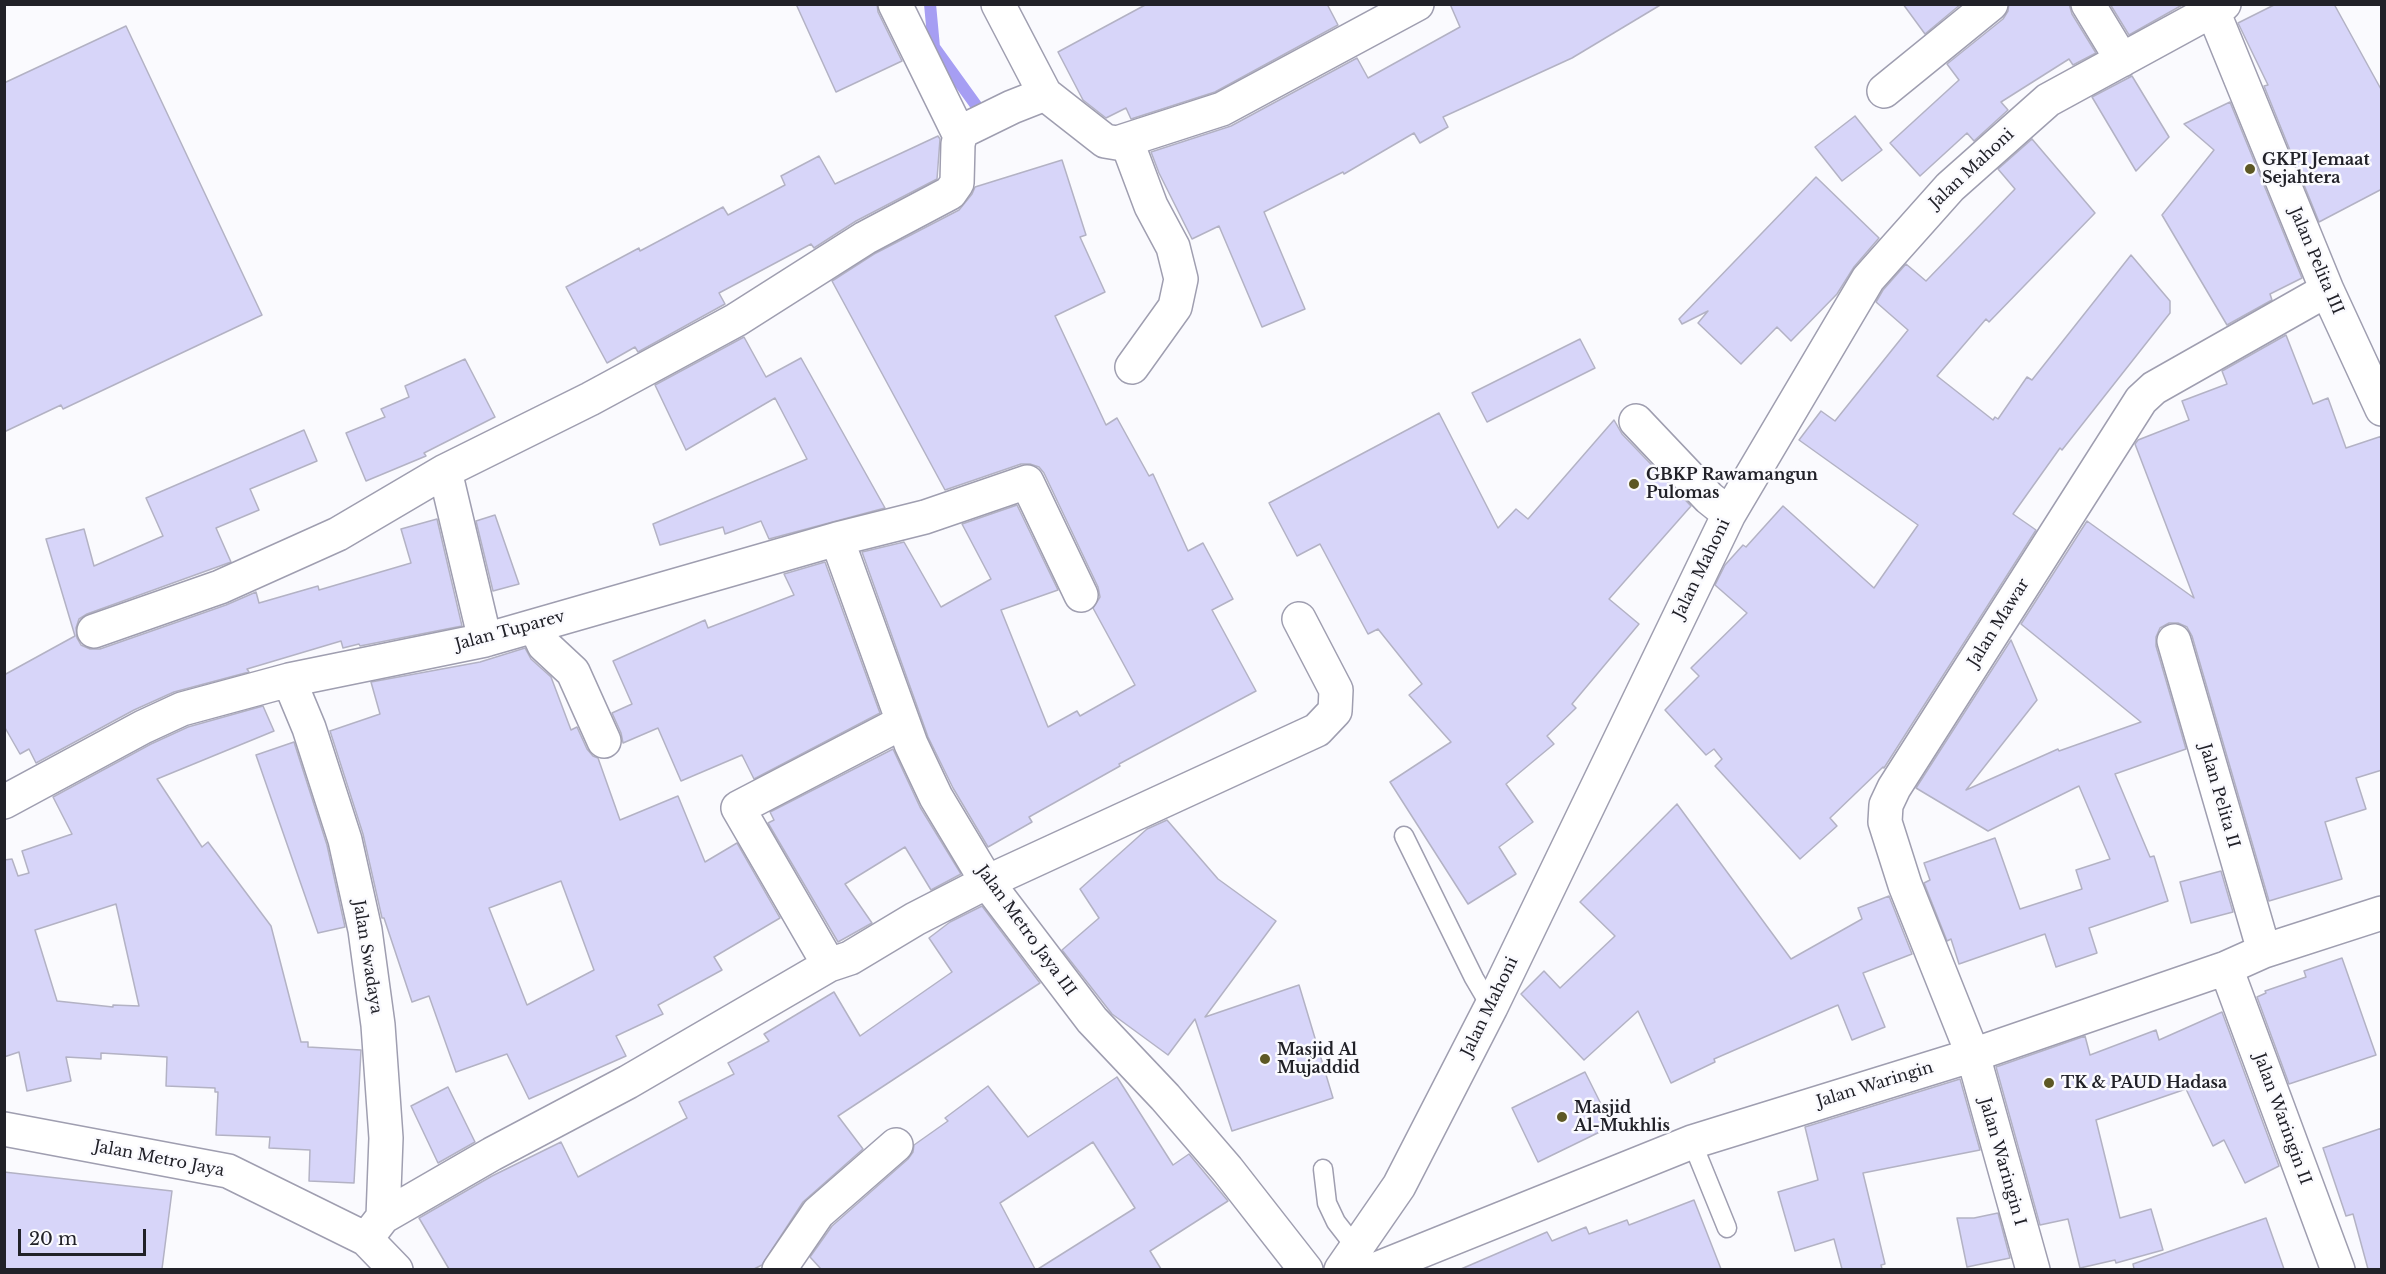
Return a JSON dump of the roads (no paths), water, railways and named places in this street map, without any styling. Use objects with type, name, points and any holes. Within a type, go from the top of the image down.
[{"type":"street","points":[[94,631],[220,587],[338,534],[445,471],[590,399],[725,326],[865,238],[950,193],[957,183],[962,133],[895,4]]},
{"type":"street","points":[[998,4],[1045,94],[1105,141],[1117,144],[1222,110],[1417,4]]},
{"type":"street","points":[[1884,91],[1991,4]]},
{"type":"street","points":[[2088,4],[2122,60]]},
{"type":"street","name":"Jalan Mahoni","points":[[1357,1263],[1491,1007],[1729,514],[1868,279],[1950,187],[2048,100],[2219,8]]},
{"type":"street","name":"Jalan Pelita III","points":[[2219,8],[2327,290],[2382,409]]},
{"type":"street","points":[[962,133],[1012,107],[1045,94]]},
{"type":"street","points":[[1127,142],[1151,206],[1173,247],[1181,279],[1175,307],[1132,366]]},
{"type":"street","name":"Jalan Mawar","points":[[1973,1055],[1905,885],[1885,822],[1886,805],[1894,788],[2141,400],[2154,388],[2327,290]]},
{"type":"street","points":[[1636,421],[1709,498],[1729,514]]},
{"type":"street","points":[[445,471],[485,640]]},
{"type":"street","name":"Jalan Tuparev","points":[[4,802],[182,708],[290,680],[485,640],[837,539],[926,517],[1027,482],[1081,596]]},
{"type":"street","name":"Jalan Metro Jaya III","points":[[837,539],[903,722],[936,797],[987,882],[1092,1020],[1165,1097],[1227,1168],[1306,1269]]},
{"type":"street","points":[[374,1228],[492,1154],[628,1082],[829,965],[850,958],[915,919],[987,882],[1317,730],[1335,711],[1336,690],[1299,619]]},
{"type":"street","points":[[535,626],[544,645],[573,672],[604,741]]},
{"type":"street","name":"Jalan Pelita II","points":[[2174,641],[2264,951]]},
{"type":"street","name":"Jalan Swadaya","points":[[290,680],[309,728],[345,840],[365,930],[378,1025],[386,1138],[374,1228]]},
{"type":"street","points":[[829,965],[738,808],[903,722]]},
{"type":"street","name":"Jalan Waringin","points":[[1357,1263],[1426,1259],[1692,1142],[1973,1055],[2226,968],[2264,951],[2382,914]]},
{"type":"street","name":"Jalan Waringin II","points":[[2226,968],[2338,1269]]},
{"type":"street","name":"Jalan Waringin I","points":[[1973,1055],[2033,1269]]},
{"type":"street","name":"Jalan Metro Jaya","points":[[4,1129],[228,1171],[374,1228],[396,1269]]},
{"type":"street","points":[[779,1269],[818,1213],[896,1145]]},
{"type":"lane","points":[[1404,836],[1474,978],[1491,1007]]},
{"type":"lane","points":[[1692,1142],[1727,1228]]},
{"type":"lane","points":[[1323,1169],[1327,1203],[1357,1263]]},
{"type":"waterway","points":[[930,4],[934,47],[978,108]]},
{"type":"place","name":"GKPI Jemaat Sejahtera","points":[[2250,169]]},
{"type":"place","name":"GBKP Rawamangun Pulomas","points":[[1634,484]]},
{"type":"place","name":"Masjid Al Mujaddid","points":[[1265,1059]]},
{"type":"place","name":"TK & PAUD Hadasa","points":[[2049,1083]]},
{"type":"place","name":"Masjid Al-Mukhlis","points":[[1562,1117]]}]
